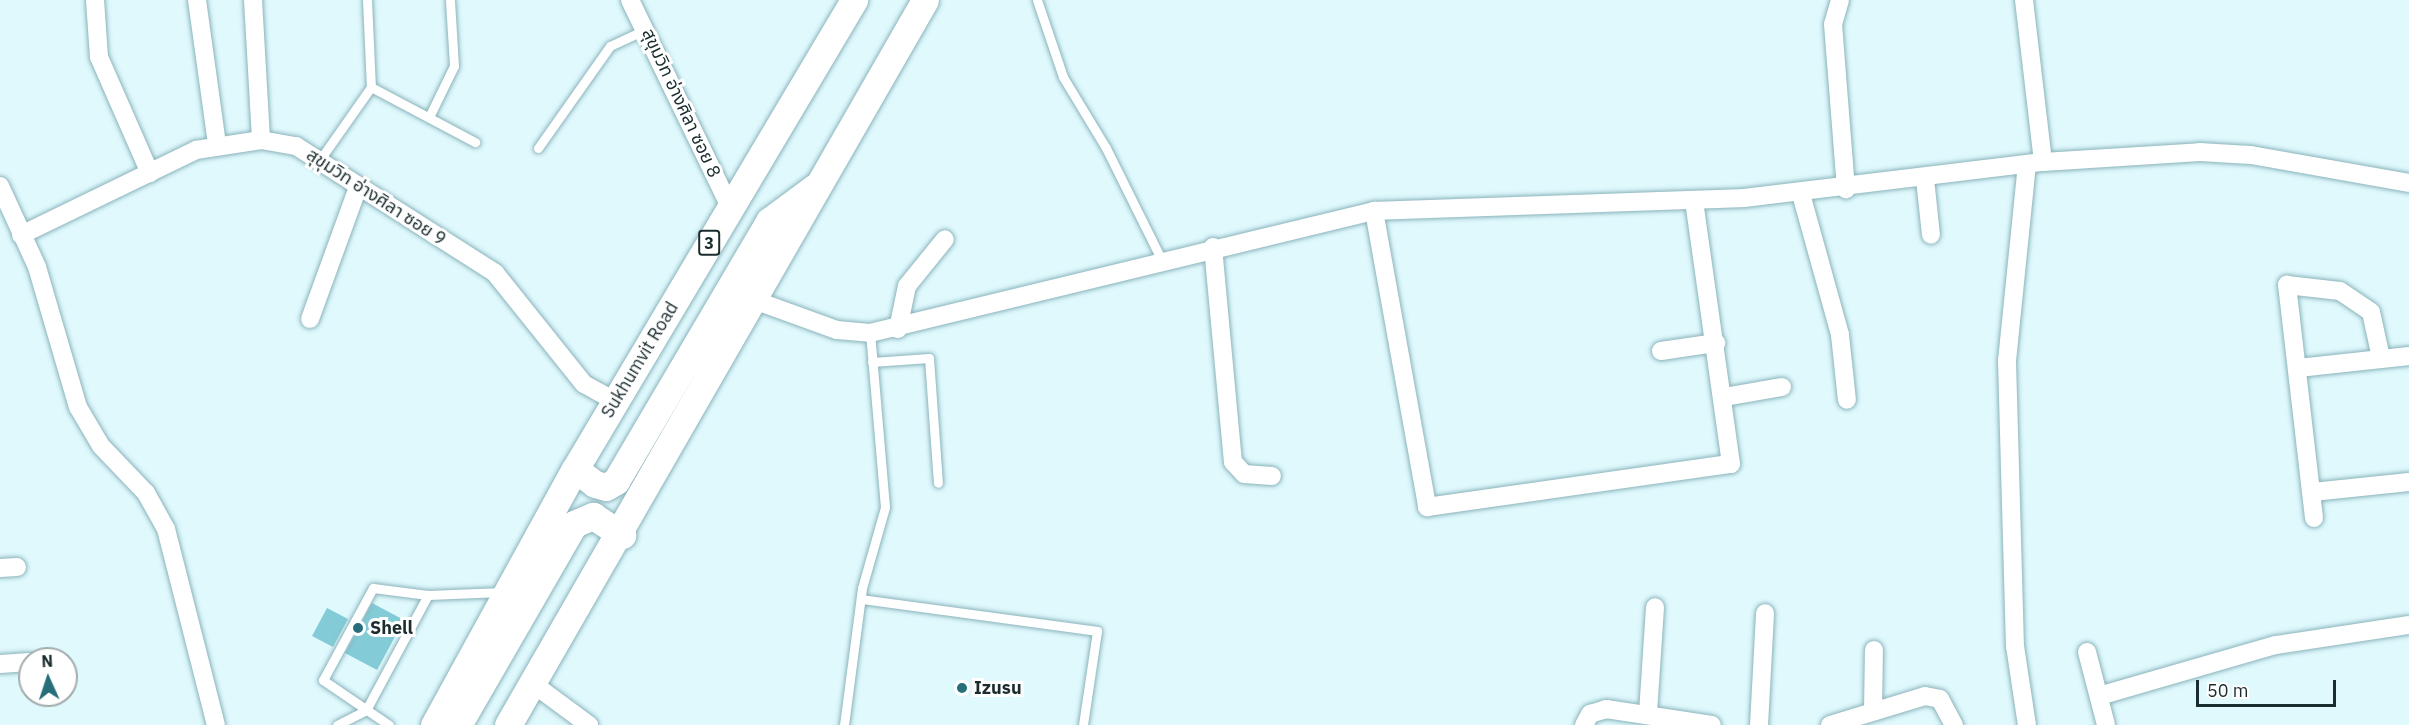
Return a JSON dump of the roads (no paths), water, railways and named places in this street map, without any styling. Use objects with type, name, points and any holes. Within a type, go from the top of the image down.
[{"type":"main road","name":"Sukhumvit Road","points":[[434,725],[575,469],[854,0]]},
{"type":"main road","points":[[508,725],[622,535],[925,0]]},
{"type":"main road","points":[[575,469],[595,484],[606,487],[616,481],[769,221],[825,179]]},
{"type":"main road","points":[[458,725],[574,524],[593,516],[622,535]]},
{"type":"street","points":[[94,0],[99,57],[150,173]]},
{"type":"street","points":[[197,0],[217,145]]},
{"type":"street","points":[[253,0],[261,140]]},
{"type":"street","name":"สุขุมวิท อ่างศิลา ซอย 8","points":[[630,0],[730,207]]},
{"type":"street","points":[[1840,0],[1833,24],[1846,189]]},
{"type":"street","points":[[2024,0],[2035,163],[2007,361],[2015,646],[2027,725]]},
{"type":"street","name":"สุขุมวิท อ่างศิลา ซอย 9","points":[[21,235],[150,173],[217,145],[261,140],[296,146],[495,273],[584,384],[615,401]]},
{"type":"street","points":[[754,300],[837,330],[870,333],[898,328],[1161,259],[1374,211],[1694,201],[1801,194],[2035,163],[2200,152],[2405,184]]},
{"type":"street","points":[[1925,179],[1931,235]]},
{"type":"street","points":[[0,186],[37,267],[78,407],[101,446],[146,493],[165,529],[216,725]]},
{"type":"street","points":[[310,319],[358,187]]},
{"type":"street","points":[[1801,194],[1840,335],[1847,400]]},
{"type":"street","points":[[1374,211],[1427,507],[1731,464],[1724,397],[1694,201]]},
{"type":"street","points":[[898,328],[907,286],[945,239]]},
{"type":"street","points":[[1214,247],[1233,462],[1244,474],[1272,476]]},
{"type":"street","points":[[2314,518],[2287,285],[2340,291],[2371,312],[2382,358]]},
{"type":"street","points":[[1661,351],[1716,343]]},
{"type":"street","points":[[2298,368],[2409,356]]},
{"type":"street","points":[[1724,397],[1782,387]]},
{"type":"street","points":[[2312,492],[2409,482]]},
{"type":"street","points":[[1648,713],[1655,607]]},
{"type":"street","points":[[1760,725],[1765,612]]},
{"type":"street","points":[[2099,696],[2276,645],[2409,625]]},
{"type":"street","points":[[1873,711],[1874,650]]},
{"type":"street","points":[[2087,652],[2106,725]]},
{"type":"street","points":[[0,664],[18,663]]},
{"type":"street","points":[[532,683],[589,725]]},
{"type":"street","points":[[1830,725],[1925,696],[1940,699],[1954,725]]},
{"type":"street","points":[[1584,725],[1590,714],[1606,709],[1648,713],[1712,725]]},
{"type":"lane","points":[[319,161],[371,87],[367,0]]},
{"type":"lane","points":[[429,117],[454,66],[450,0]]},
{"type":"lane","points":[[1037,0],[1063,77],[1106,148],[1161,259]]},
{"type":"lane","points":[[538,148],[610,45],[646,29]]},
{"type":"lane","points":[[371,87],[475,142]]},
{"type":"lane","points":[[844,725],[861,599],[885,507],[870,333]]},
{"type":"lane","points":[[872,362],[929,358],[938,483]]},
{"type":"lane","points":[[389,725],[323,680],[373,588],[428,595],[507,592]]},
{"type":"lane","points":[[337,725],[366,710],[428,595]]},
{"type":"lane","points":[[861,599],[1098,631],[1083,725]]},
{"type":"place","name":"Shell","points":[[358,628]]},
{"type":"place","name":"Izusu","points":[[962,688]]}]
